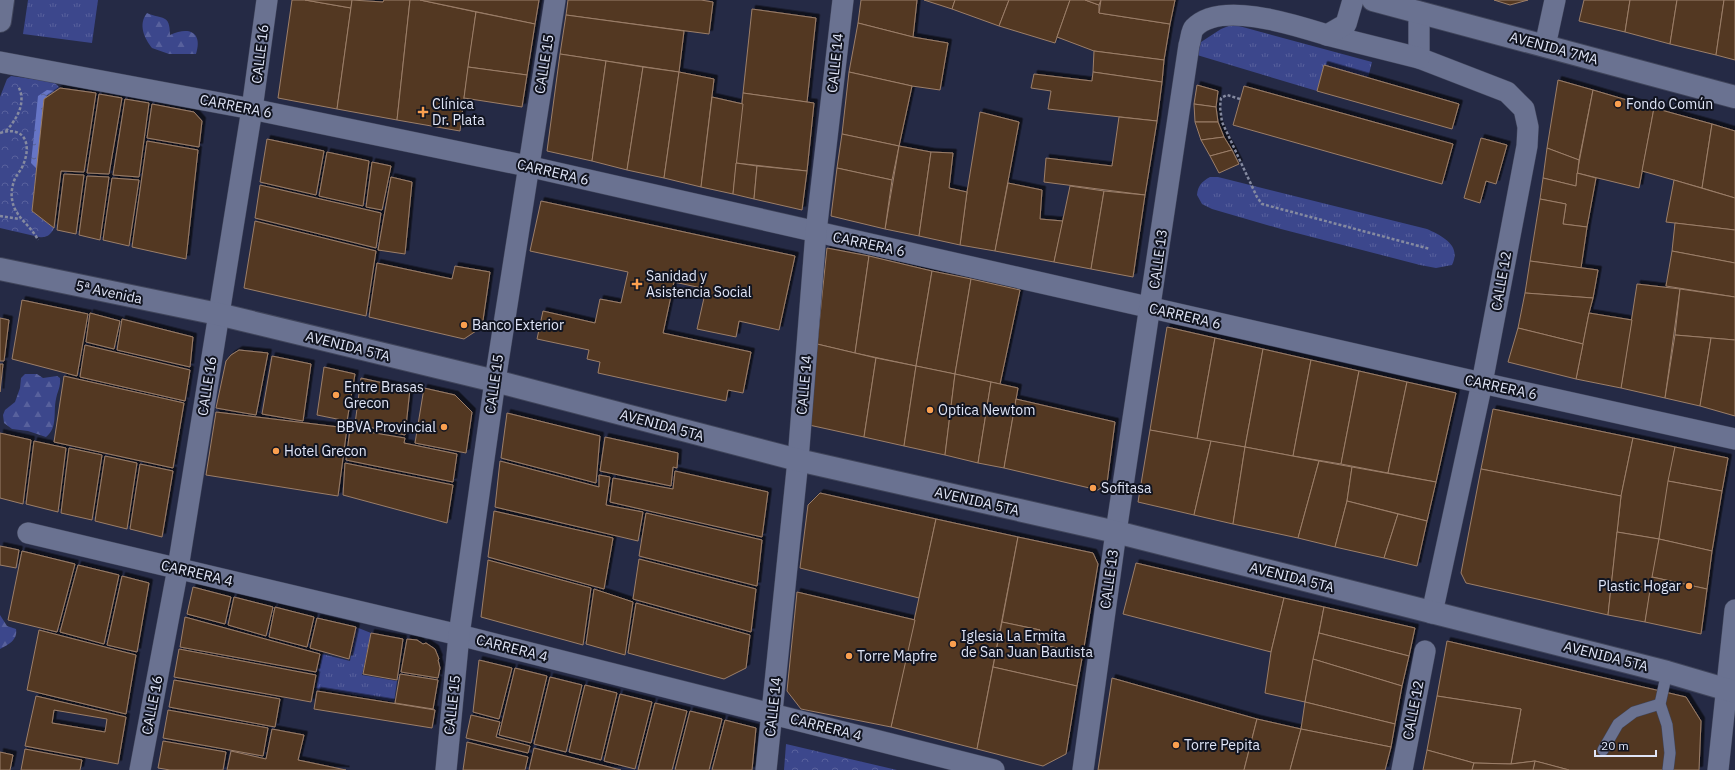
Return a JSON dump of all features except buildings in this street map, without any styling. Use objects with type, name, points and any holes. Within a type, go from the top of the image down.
[{"type":"street","points":[[0,21],[3,0]]},
{"type":"street","name":"CALLE 16","points":[[140,770],[178,568],[252,109],[267,0]]},
{"type":"street","name":"CALLE 15","points":[[446,770],[459,635],[495,381],[555,0]]},
{"type":"street","name":"CALLE 14","points":[[766,770],[798,460],[816,232],[842,0]]},
{"type":"street","points":[[1327,35],[1346,24],[1353,0]]},
{"type":"street","name":"AVENIDA 7MA","points":[[1373,0],[1735,97]]},
{"type":"street","points":[[1545,46],[1555,0]]},
{"type":"street","points":[[1419,12],[1419,58]]},
{"type":"street","name":"CALLE 13","points":[[1083,770],[1116,532],[1151,308],[1189,45],[1194,28],[1207,18],[1236,13],[1293,24],[1327,35],[1419,58]]},
{"type":"street","name":"CALLE 12","points":[[1419,58],[1507,92],[1524,109],[1528,127],[1527,146],[1482,384],[1432,613]]},
{"type":"street","name":"CARRERA 6","points":[[0,62],[252,109],[528,166],[1482,384],[1735,439]]},
{"type":"street","name":"5ª Avenida","points":[[0,269],[218,314]]},
{"type":"street","name":"AVENIDA 5TA","points":[[218,314],[495,381],[798,460],[1116,532],[1667,672],[1731,691]]},
{"type":"street","name":"CARRERA 4","points":[[28,534],[459,635],[994,770]]},
{"type":"street","points":[[1718,770],[1731,691],[1735,610]]},
{"type":"street","name":"CALLE 12","points":[[1402,770],[1425,651]]},
{"type":"lane","points":[[1667,672],[1660,704],[1667,725],[1670,753],[1668,770]]},
{"type":"lane","points":[[1603,750],[1618,724],[1634,712],[1660,704]]},
{"type":"path","points":[[6,132],[18,116],[21,106],[22,97],[15,81]]},
{"type":"path","points":[[1240,99],[1227,95],[1221,98],[1220,107],[1222,122],[1257,197],[1262,204],[1430,250]]},
{"type":"path","points":[[0,133],[14,131],[23,134],[26,140],[26,154],[23,165],[14,181],[12,190],[14,209],[21,219],[35,233],[38,240]]},
{"type":"path","points":[[0,216],[21,219]]},
{"type":"green space","points":[[28,0],[98,0],[92,43],[23,34]]},
{"type":"green space","points":[[147,13],[167,20],[170,28],[170,35],[183,31],[193,33],[198,40],[196,54],[169,54],[152,48],[143,31],[144,17]]},
{"type":"green space","points":[[1231,25],[1372,62],[1368,78],[1324,65],[1317,91],[1197,55],[1201,42],[1221,29]]},
{"type":"green space","points":[[11,76],[54,82],[60,88],[44,99],[32,211],[54,228],[50,234],[44,237],[0,228],[0,97],[7,79]]},
{"type":"green space","points":[[1210,177],[1218,177],[1427,229],[1449,242],[1454,252],[1452,265],[1436,268],[1420,265],[1281,229],[1212,209],[1202,204],[1197,195],[1200,184]]},
{"type":"green space","points":[[25,374],[37,374],[43,378],[57,376],[60,378],[60,384],[56,396],[54,425],[46,437],[28,431],[12,429],[4,423],[3,415],[5,410],[15,402],[20,388],[21,378]]},
{"type":"green space","points":[[0,615],[7,626],[16,629],[16,633],[12,642],[0,649]]},
{"type":"green space","points":[[356,627],[371,633],[362,675],[397,681],[394,702],[316,688],[322,654],[350,661]]},
{"type":"green space","points":[[786,744],[897,770],[784,770]]},
{"type":"water","points":[[47,90],[55,91],[44,99],[37,169],[31,163],[38,96]]},
{"type":"place","name":"Fondo Común","points":[[1618,104]]},
{"type":"place","name":"Clínica Dr. Plata","points":[[423,112]]},
{"type":"place","name":"Sanidad y Asistencia Social","points":[[637,284]]},
{"type":"place","name":"Banco Exterior","points":[[464,325]]},
{"type":"place","name":"Entre Brasas Grecon","points":[[336,395]]},
{"type":"place","name":"Optica Newtom","points":[[930,410]]},
{"type":"place","name":"BBVA Provincial","points":[[444,427]]},
{"type":"place","name":"Hotel Grecon","points":[[276,451]]},
{"type":"place","name":"Sofitasa","points":[[1093,488]]},
{"type":"place","name":"Plastic Hogar","points":[[1689,586]]},
{"type":"place","name":"Iglesia La Ermita de San Juan Bautista","points":[[953,644]]},
{"type":"place","name":"Torre Mapfre","points":[[849,656]]},
{"type":"place","name":"Torre Pepita","points":[[1176,745]]}]
